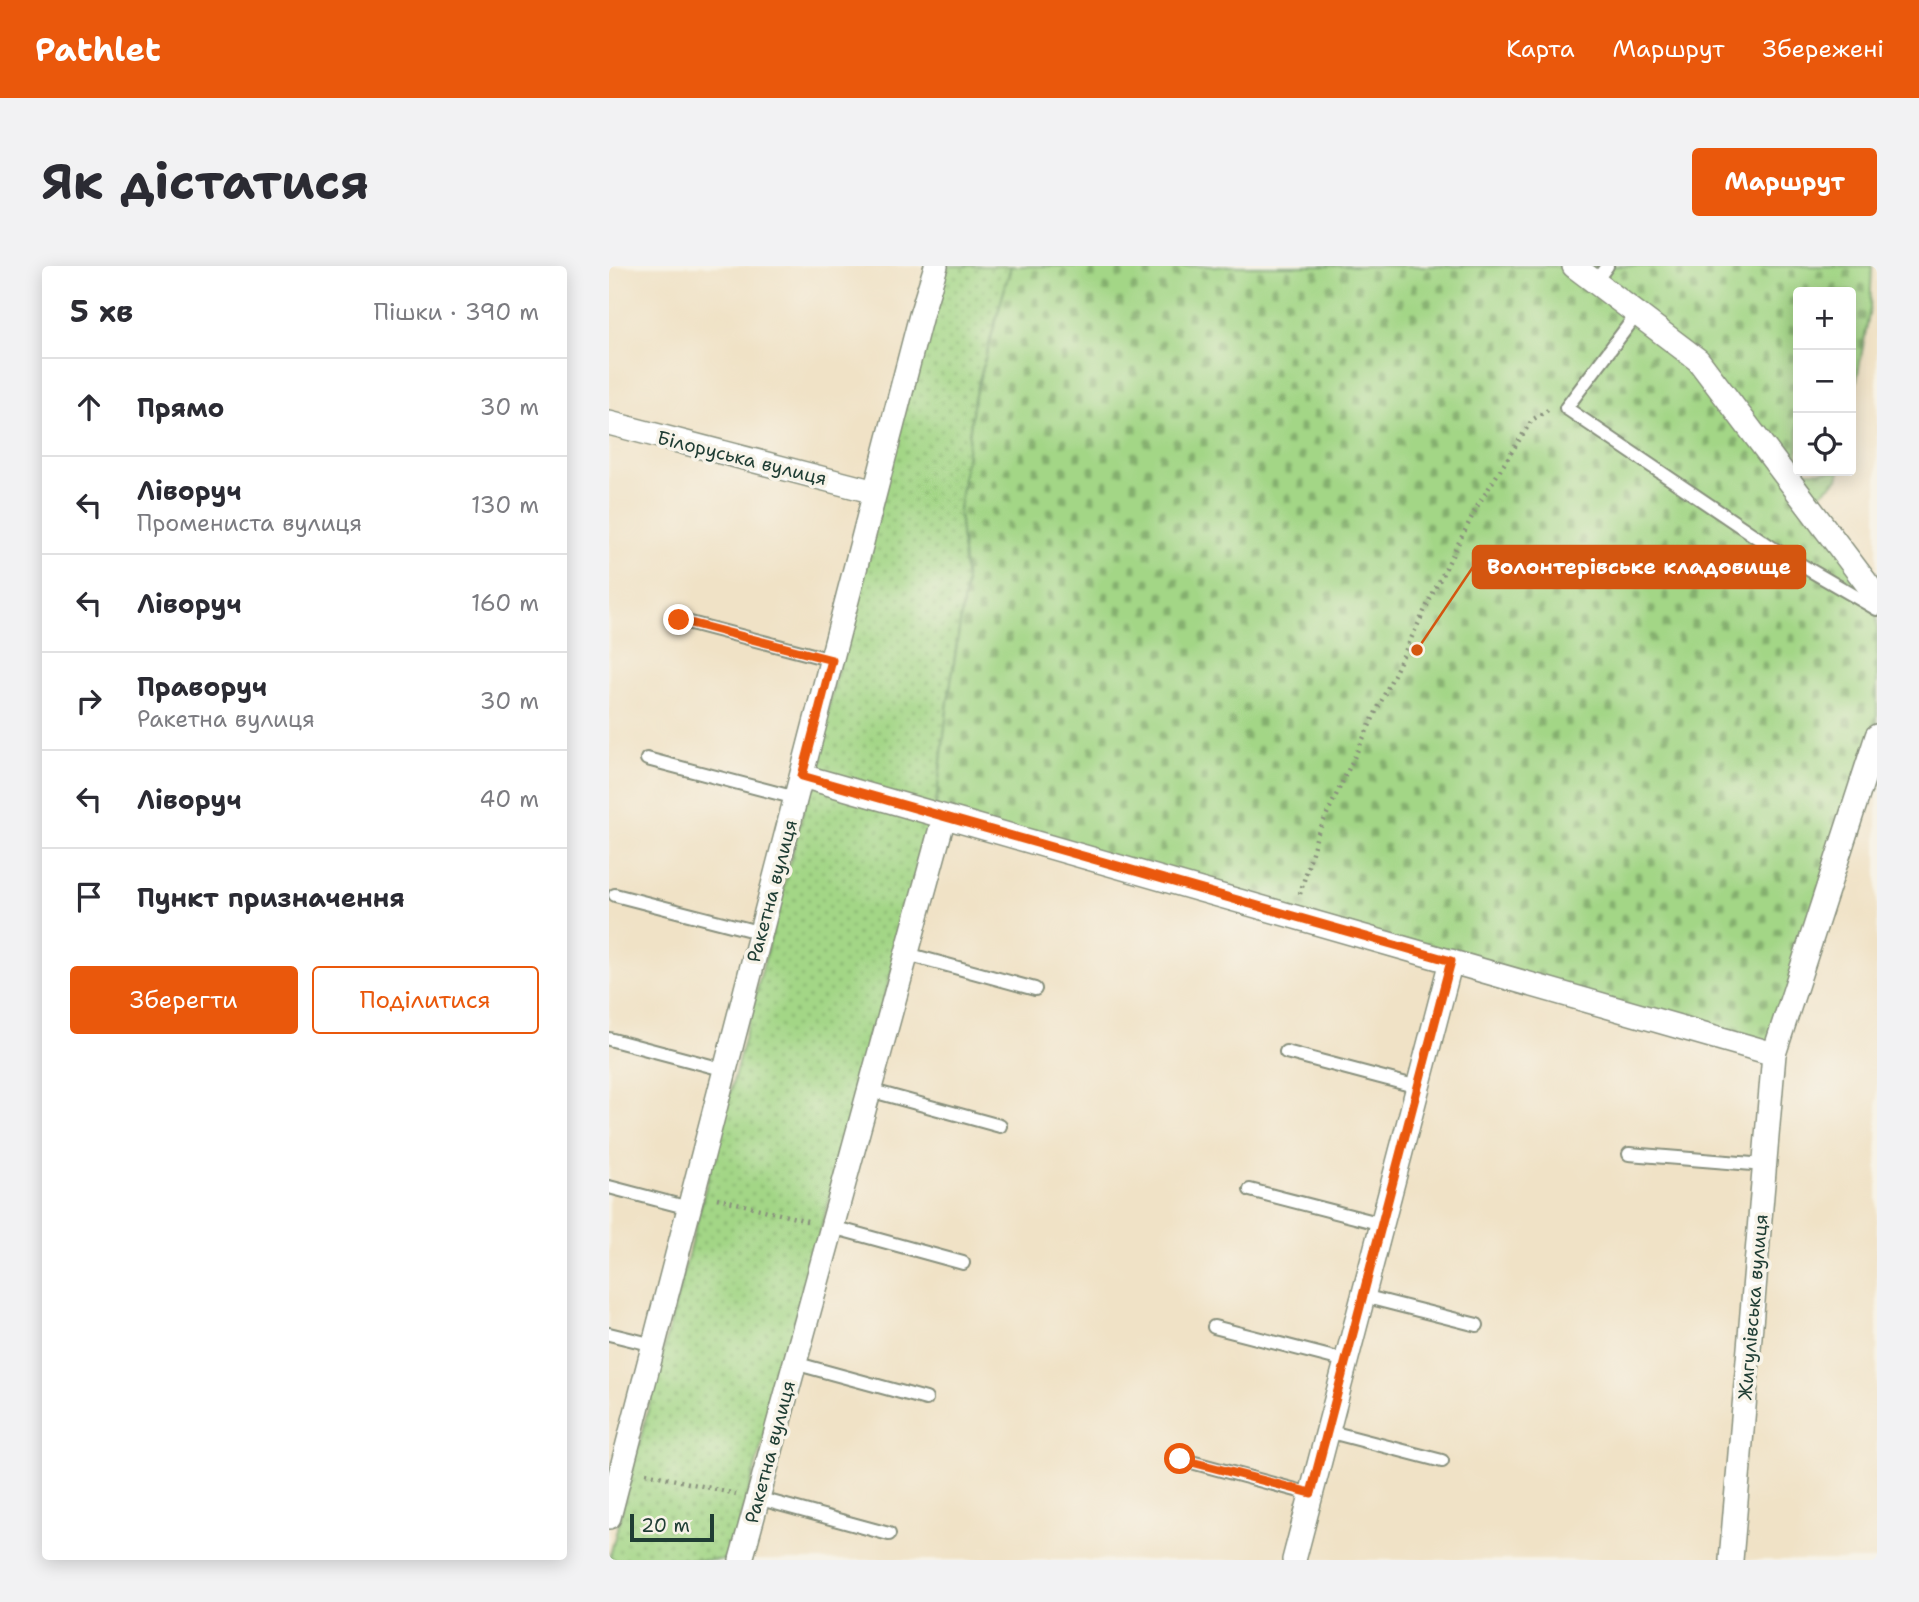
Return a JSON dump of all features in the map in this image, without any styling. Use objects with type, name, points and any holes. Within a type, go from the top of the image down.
[{"type":"street","name":"Ракетна вулиця","points":[[609,1517],[616,1475],[654,1345],[921,315],[936,266]]},
{"type":"street","points":[[1574,266],[1601,274],[1637,314],[1698,360],[1877,597]]},
{"type":"street","name":"Білоруська вулиця","points":[[609,423],[875,492]]},
{"type":"street","name":"Жигулівська вулиця","points":[[1731,1560],[1774,1054],[1877,736]]},
{"type":"street","points":[[799,787],[944,817],[1774,1054]]},
{"type":"street","name":"Ракетна вулиця","points":[[741,1560],[944,817]]},
{"type":"street","points":[[1294,1560],[1451,961]]},
{"type":"lane","points":[[1637,314],[1566,408],[1777,551],[1877,608]]},
{"type":"lane","points":[[679,620],[832,660]]},
{"type":"lane","points":[[647,759],[799,787]]},
{"type":"lane","points":[[615,895],[761,933]]},
{"type":"lane","points":[[907,954],[1035,989]]},
{"type":"lane","points":[[609,1040],[726,1070]]},
{"type":"lane","points":[[1286,1052],[1417,1087]]},
{"type":"lane","points":[[869,1090],[1000,1126]]},
{"type":"lane","points":[[1629,1154],[1765,1165]]},
{"type":"lane","points":[[609,1187],[692,1200]]},
{"type":"lane","points":[[1250,1190],[1382,1224]]},
{"type":"lane","points":[[832,1227],[963,1263]]},
{"type":"lane","points":[[1363,1296],[1477,1325]]},
{"type":"lane","points":[[1214,1327],[1346,1361]]},
{"type":"lane","points":[[609,1334],[654,1345]]},
{"type":"lane","points":[[794,1363],[926,1399]]},
{"type":"lane","points":[[1327,1431],[1442,1461]]},
{"type":"lane","points":[[1180,1459],[1311,1493]]},
{"type":"lane","points":[[757,1498],[889,1534]]},
{"type":"path","points":[[1294,916],[1317,835],[1478,505],[1532,420],[1547,410],[1566,408]]},
{"type":"path","points":[[692,1200],[832,1227]]},
{"type":"path","points":[[616,1475],[757,1498]]},
{"type":"green space","points":[[936,266],[1011,266],[974,399],[959,511],[966,584],[935,814],[730,1560],[609,1560],[805,804]]},
{"type":"green space","points":[[1011,266],[1872,266],[1870,309],[1856,383],[1856,287],[1793,287],[1793,476],[1839,476],[1807,505],[1877,597],[1877,736],[1774,1054],[935,814],[966,584],[959,511],[974,399]]},
{"type":"place","name":"Волонтерівське кладовище","points":[[1417,650]]},
{"type":"route","points":[[679,620],[832,660],[802,776],[1451,961],[1311,1493],[1180,1459]]}]
